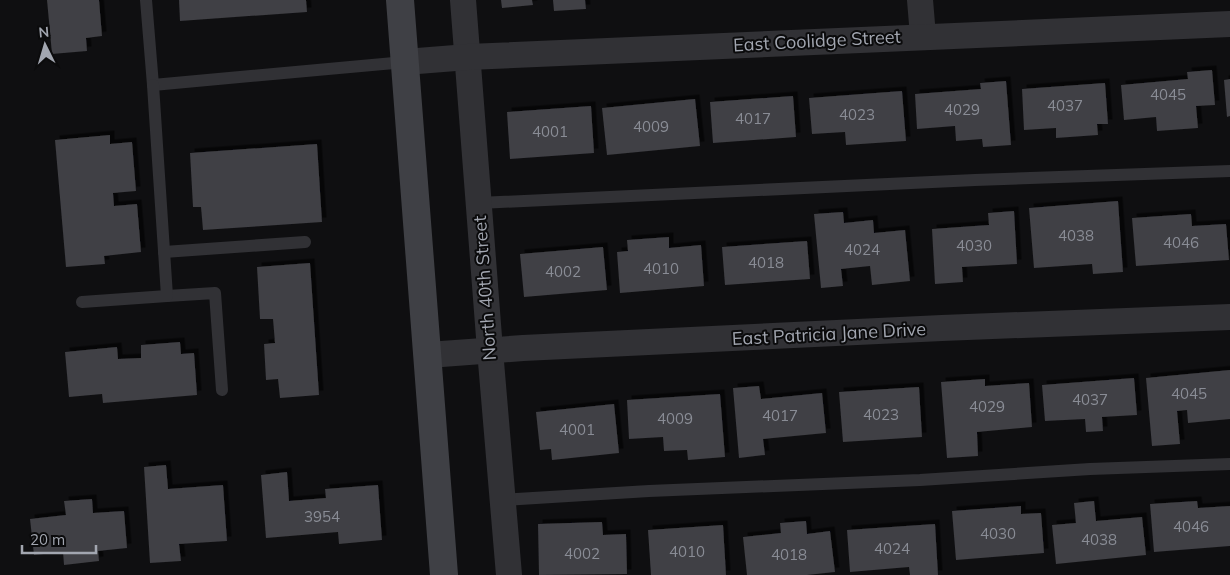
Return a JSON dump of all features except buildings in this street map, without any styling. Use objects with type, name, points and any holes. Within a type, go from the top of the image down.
[{"type":"main road","points":[[400,0],[444,575]]},
{"type":"street","name":"North 40th Street","points":[[463,0],[509,575]]},
{"type":"street","points":[[920,0],[923,36]]},
{"type":"street","name":"East Coolidge Street","points":[[405,62],[468,57],[923,36],[1230,24]]},
{"type":"street","name":"East Patricia Jane Drive","points":[[428,355],[490,350],[922,329],[1230,317]]},
{"type":"lane","points":[[146,0],[167,296]]},
{"type":"lane","points":[[153,85],[405,62]]},
{"type":"lane","points":[[480,203],[965,180],[1230,171]]},
{"type":"lane","points":[[164,252],[305,242]]},
{"type":"lane","points":[[82,302],[215,293],[222,390]]},
{"type":"lane","points":[[502,500],[649,491],[920,480],[1090,469],[1230,464]]}]
